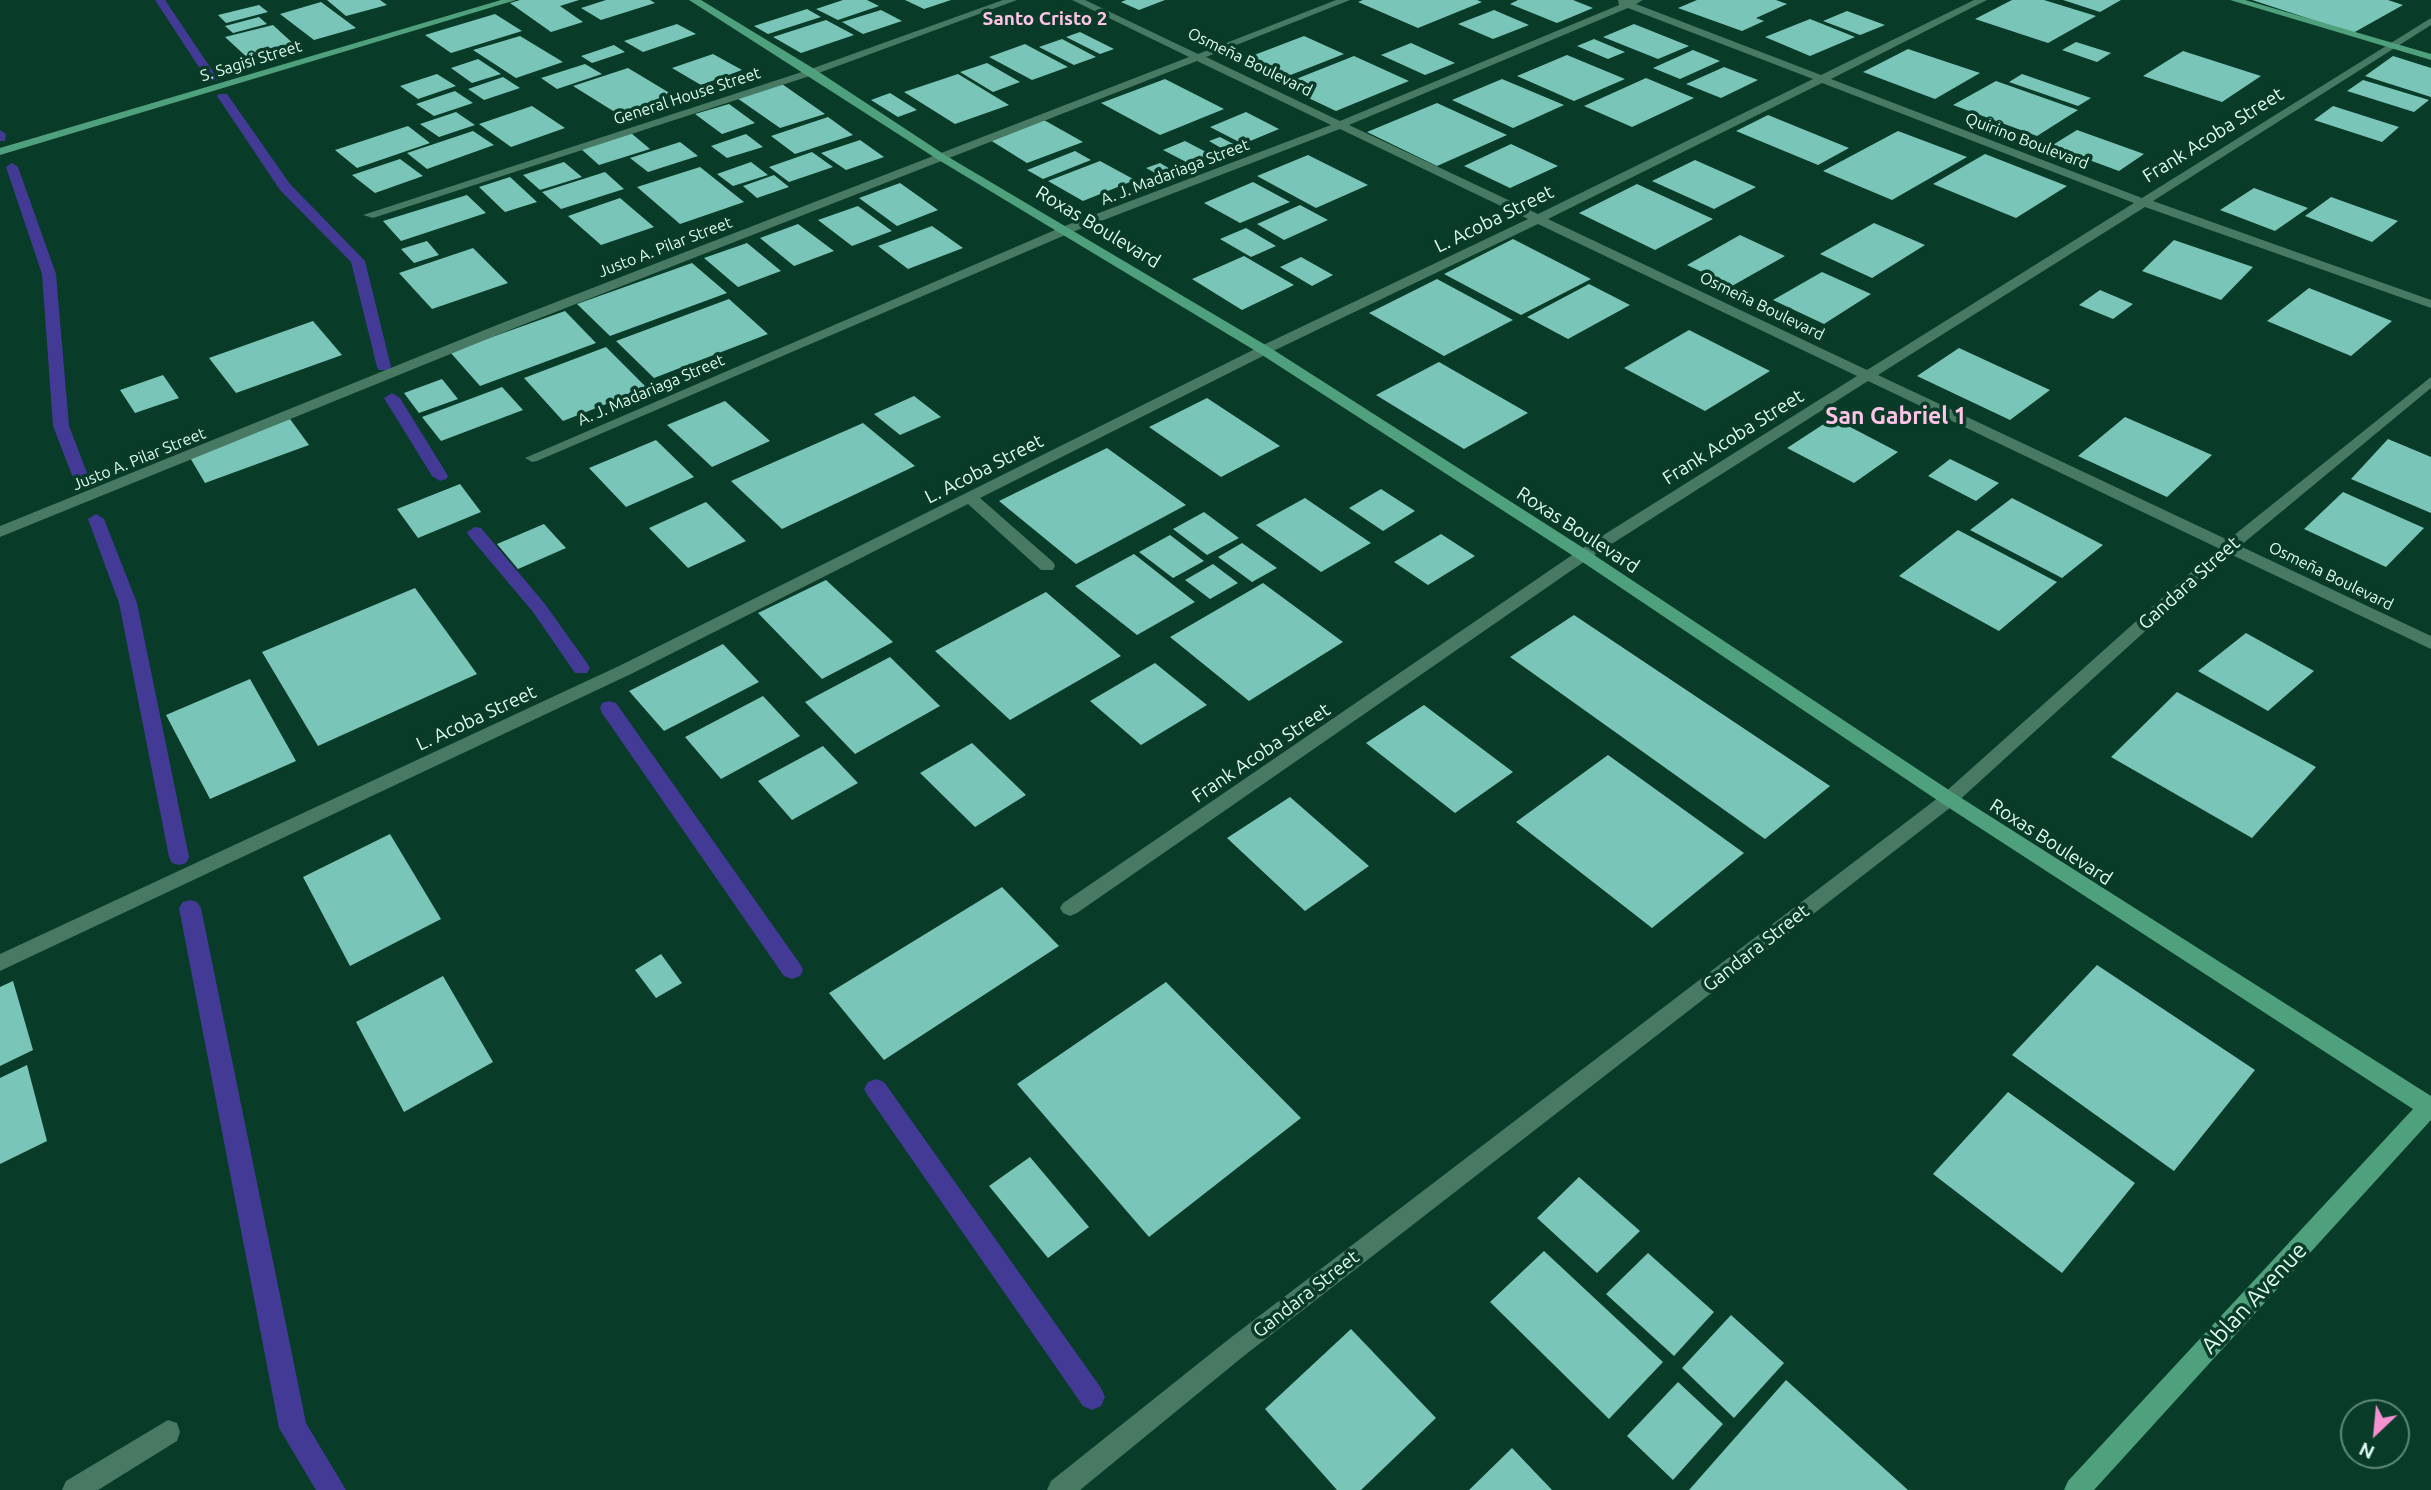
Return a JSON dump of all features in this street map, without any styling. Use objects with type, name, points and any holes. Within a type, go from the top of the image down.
[{"type":"street","name":"S. Sagisi Street","points":[[0,152],[511,0]]},
{"type":"street","name":"Roxas Boulevard","points":[[694,0],[813,72],[941,156],[1264,350],[1583,555],[1949,799],[2430,1107]]},
{"type":"street","name":"General House Street","points":[[369,215],[813,72],[1012,0]]},
{"type":"street","name":"Osmeña Boulevard","points":[[1077,0],[2431,643]]},
{"type":"street","name":"Justo A. Pilar Street","points":[[0,532],[507,326],[1345,0]]},
{"type":"street","name":"L. Acoba Street","points":[[0,963],[625,670],[1264,350],[1540,218],[1982,0]]},
{"type":"street","points":[[2235,0],[2431,57]]},
{"type":"street","name":"Quirino Boulevard","points":[[1626,2],[2143,202],[2431,304]]},
{"type":"street","name":"A. J. Madariaga Street","points":[[531,458],[1066,230],[1340,125],[1626,2]]},
{"type":"street","name":"Frank Acoba Street","points":[[1070,908],[1583,555],[2431,21]]},
{"type":"street","name":"Gandara Street","points":[[1060,1490],[1237,1347],[1949,799],[2230,546],[2431,382]]},
{"type":"street","points":[[970,498],[1047,566]]},
{"type":"street","name":"Ablan Avenue","points":[[2077,1490],[2430,1107]]},
{"type":"street","points":[[75,1490],[167,1432]]},
{"type":"building","points":[[327,0],[380,0],[387,5],[346,16]]},
{"type":"building","points":[[520,0],[579,0],[560,6],[583,22],[551,32],[510,3]]},
{"type":"building","points":[[606,0],[650,0],[655,3],[601,20],[581,8]]},
{"type":"building","points":[[843,0],[867,0],[879,6],[838,20],[816,9]]},
{"type":"building","points":[[905,0],[951,0],[924,9]]},
{"type":"building","points":[[1165,0],[1139,10],[1121,2]]},
{"type":"building","points":[[1518,0],[1573,0],[1593,8],[1557,23],[1510,4]]},
{"type":"building","points":[[1697,0],[1776,0],[1787,4],[1756,18],[1764,21],[1742,31],[1678,8]]},
{"type":"building","points":[[2012,0],[2044,0],[2096,16],[2048,43],[1975,19]]},
{"type":"building","points":[[2063,0],[2121,0],[2100,12]]},
{"type":"building","points":[[2252,0],[2388,0],[2403,5],[2353,33]]},
{"type":"building","points":[[321,2],[356,28],[314,40],[280,14]]},
{"type":"building","points":[[1358,2],[1482,2],[1418,28]]},
{"type":"building","points":[[259,5],[268,12],[226,23],[218,15]]},
{"type":"building","points":[[807,9],[821,17],[768,34],[754,26]]},
{"type":"building","points":[[881,10],[902,21],[863,34],[842,22]]},
{"type":"building","points":[[1494,10],[1529,25],[1493,39],[1458,24]]},
{"type":"building","points":[[1847,11],[1885,25],[1860,35],[1823,21]]},
{"type":"building","points":[[495,14],[522,31],[451,53],[425,35]]},
{"type":"building","points":[[259,17],[267,24],[233,33],[225,26]]},
{"type":"building","points":[[1810,19],[1855,37],[1810,56],[1765,37]]},
{"type":"building","points":[[826,20],[854,35],[801,53],[773,37]]},
{"type":"building","points":[[677,24],[696,34],[643,52],[624,41]]},
{"type":"building","points":[[1634,24],[1689,46],[1658,59],[1603,37]]},
{"type":"building","points":[[273,25],[298,48],[251,61],[225,37]]},
{"type":"building","points":[[1080,32],[1114,49],[1100,54],[1066,37]]},
{"type":"building","points":[[520,36],[563,62],[516,78],[473,50]]},
{"type":"building","points":[[1304,36],[1344,54],[1288,76],[1249,57]]},
{"type":"building","points":[[1062,39],[1096,57],[1074,65],[1039,47]]},
{"type":"building","points":[[1594,39],[1625,52],[1608,59],[1577,46]]},
{"type":"building","points":[[2076,42],[2111,53],[2097,62],[2062,50]]},
{"type":"building","points":[[1411,43],[1455,63],[1425,75],[1381,55]]},
{"type":"building","points":[[1025,44],[1068,67],[1032,80],[989,57]]},
{"type":"building","points":[[614,45],[625,52],[592,63],[581,56]]},
{"type":"building","points":[[1908,49],[1980,73],[1935,99],[1863,72]]},
{"type":"building","points":[[1693,50],[1720,61],[1680,79],[1653,68]]},
{"type":"building","points":[[2183,51],[2261,76],[2222,102],[2143,76]]},
{"type":"building","points":[[713,54],[742,70],[701,85],[672,68]]},
{"type":"building","points":[[1567,55],[1625,79],[1574,101],[1517,76]]},
{"type":"building","points":[[1354,56],[1409,81],[1336,111],[1281,85]]},
{"type":"building","points":[[2393,56],[2431,68],[2431,97],[2365,76]]},
{"type":"building","points":[[478,59],[501,74],[472,83],[451,68]]},
{"type":"building","points":[[987,63],[1020,82],[993,92],[960,72]]},
{"type":"building","points":[[585,64],[602,74],[557,89],[541,78]]},
{"type":"building","points":[[1724,67],[1758,80],[1721,98],[1686,84]]},
{"type":"building","points":[[628,68],[673,95],[618,114],[573,86]]},
{"type":"building","points":[[437,74],[456,86],[418,99],[400,86]]},
{"type":"building","points":[[958,74],[1009,105],[955,124],[904,92]]},
{"type":"building","points":[[2022,74],[2091,98],[2078,106],[2009,82]]},
{"type":"building","points":[[503,77],[520,88],[484,100],[468,89]]},
{"type":"building","points":[[1646,78],[1694,98],[1632,127],[1584,106]]},
{"type":"building","points":[[1165,79],[1224,109],[1160,135],[1101,103]]},
{"type":"building","points":[[1502,79],[1564,105],[1513,128],[1452,100]]},
{"type":"building","points":[[2363,80],[2429,100],[2414,112],[2347,91]]},
{"type":"building","points":[[1996,81],[2078,110],[2037,136],[1953,105]]},
{"type":"building","points":[[782,84],[825,114],[780,128],[737,98]]},
{"type":"building","points":[[455,91],[473,103],[434,116],[416,104]]},
{"type":"building","points":[[890,93],[917,110],[898,117],[871,100]]},
{"type":"building","points":[[1437,103],[1507,135],[1437,166],[1367,132]]},
{"type":"building","points":[[729,104],[755,123],[722,134],[695,114]]},
{"type":"building","points":[[532,106],[565,128],[511,147],[479,124]]},
{"type":"building","points":[[2333,106],[2399,127],[2382,142],[2314,120]]},
{"type":"building","points":[[456,112],[475,125],[439,137],[420,124]]},
{"type":"building","points":[[1246,112],[1279,129],[1243,144],[1210,127]]},
{"type":"building","points":[[1768,115],[1849,148],[1818,165],[1736,131]]},
{"type":"building","points":[[828,117],[853,135],[795,154],[771,136]]},
{"type":"building","points":[[1044,120],[1083,142],[1027,163],[990,140]]},
{"type":"building","points":[[408,126],[430,143],[357,168],[335,150]]},
{"type":"building","points":[[2077,130],[2144,154],[2119,171],[2051,146]]},
{"type":"building","points":[[473,131],[494,145],[427,169],[407,153]]},
{"type":"building","points":[[1898,131],[1967,157],[1892,200],[1823,171]]},
{"type":"building","points":[[631,133],[650,149],[599,165],[581,149]]},
{"type":"building","points":[[746,134],[763,147],[727,158],[711,146]]},
{"type":"building","points":[[1220,137],[1239,147],[1228,152],[1209,141]]},
{"type":"building","points":[[860,140],[884,157],[846,170],[821,153]]},
{"type":"building","points":[[1185,141],[1212,155],[1190,164],[1163,150]]},
{"type":"building","points":[[680,142],[698,156],[648,172],[630,158]]},
{"type":"building","points":[[1511,144],[1558,166],[1510,188],[1464,166]]},
{"type":"building","points":[[1075,151],[1091,160],[1043,179],[1027,170]]},
{"type":"building","points":[[812,152],[833,167],[789,182],[769,167]]},
{"type":"building","points":[[1985,154],[2067,186],[2016,218],[1933,184]]},
{"type":"building","points":[[1308,155],[1368,185],[1316,208],[1257,176]]},
{"type":"building","points":[[400,159],[423,176],[375,193],[352,175]]},
{"type":"building","points":[[1695,160],[1756,187],[1714,209],[1652,181]]},
{"type":"building","points":[[1100,161],[1135,180],[1083,201],[1048,181]]},
{"type":"building","points":[[564,162],[582,177],[540,190],[523,175]]},
{"type":"building","points":[[751,162],[768,175],[733,186],[717,174]]},
{"type":"building","points":[[1160,163],[1172,170],[1159,175],[1146,168]]},
{"type":"building","points":[[700,167],[744,202],[680,224],[637,187]]},
{"type":"building","points":[[605,172],[624,189],[561,209],[542,192]]},
{"type":"building","points":[[774,175],[789,187],[757,198],[743,186]]},
{"type":"building","points":[[510,177],[537,202],[505,212],[479,187]]},
{"type":"building","points":[[1253,182],[1290,202],[1240,223],[1204,203]]},
{"type":"building","points":[[900,183],[938,210],[897,226],[859,198]]},
{"type":"building","points":[[1637,184],[1713,219],[1655,250],[1579,213]]},
{"type":"building","points":[[2254,188],[2308,208],[2275,231],[2220,210]]},
{"type":"building","points":[[467,195],[486,213],[401,241],[383,221]]},
{"type":"building","points":[[2331,197],[2398,221],[2372,242],[2305,216]]},
{"type":"building","points":[[620,198],[654,227],[601,245],[568,216]]},
{"type":"building","points":[[1300,205],[1328,220],[1284,240],[1257,224]]},
{"type":"building","points":[[858,206],[892,231],[852,246],[818,220]]},
{"type":"building","points":[[1874,223],[1925,245],[1872,278],[1820,254]]},
{"type":"building","points":[[798,224],[834,251],[794,266],[760,238]]},
{"type":"building","points":[[932,226],[963,248],[908,269],[878,246]]},
{"type":"building","points":[[1246,228],[1276,246],[1251,257],[1220,239]]},
{"type":"building","points":[[1740,235],[1785,256],[1732,286],[1687,265]]},
{"type":"building","points":[[1513,239],[1591,279],[1521,315],[1444,274]]},
{"type":"building","points":[[2174,240],[2253,267],[2221,300],[2142,271]]},
{"type":"building","points":[[427,241],[439,255],[414,263],[401,249]]},
{"type":"building","points":[[747,243],[781,271],[738,287],[704,258]]},
{"type":"building","points":[[473,248],[508,283],[432,309],[399,273]]},
{"type":"building","points":[[1244,256],[1294,285],[1242,310],[1192,279]]},
{"type":"building","points":[[1301,257],[1333,275],[1312,286],[1280,267]]},
{"type":"building","points":[[692,263],[727,293],[610,336],[577,304]]},
{"type":"building","points":[[1822,272],[1871,294],[1824,324],[1773,300]]},
{"type":"building","points":[[1437,279],[1513,320],[1444,356],[1369,313]]},
{"type":"building","points":[[1589,284],[1630,305],[1568,339],[1527,317]]},
{"type":"building","points":[[2309,288],[2392,321],[2351,356],[2267,321]]},
{"type":"building","points":[[2100,290],[2133,304],[2113,319],[2079,305]]},
{"type":"building","points":[[729,299],[768,334],[654,378],[616,341]]},
{"type":"building","points":[[565,311],[596,343],[480,386],[450,352]]},
{"type":"building","points":[[313,321],[342,355],[236,393],[209,358]]},
{"type":"building","points":[[1689,330],[1770,371],[1705,411],[1624,368]]},
{"type":"building","points":[[606,347],[647,388],[563,421],[524,378]]},
{"type":"building","points":[[1959,348],[2050,390],[2010,420],[1917,376]]},
{"type":"building","points":[[1439,362],[1528,413],[1464,449],[1376,395]]},
{"type":"building","points":[[163,375],[179,398],[135,413],[120,390]]},
{"type":"building","points":[[442,379],[458,399],[419,413],[404,393]]},
{"type":"building","points":[[502,387],[523,410],[441,441],[422,417]]},
{"type":"building","points":[[914,396],[941,417],[900,435],[874,414]]},
{"type":"building","points":[[1207,398],[1280,446],[1221,477],[1149,427]]},
{"type":"building","points":[[725,401],[770,441],[712,467],[667,425]]},
{"type":"building","points":[[2125,417],[2212,455],[2167,497],[2078,456]]},
{"type":"building","points":[[1833,418],[1898,452],[1854,483],[1787,448]]},
{"type":"building","points":[[290,419],[309,445],[205,483],[189,456]]},
{"type":"building","points":[[863,423],[915,466],[782,529],[731,481]]},
{"type":"building","points":[[2388,439],[2431,457],[2431,513],[2351,479]]},
{"type":"building","points":[[656,440],[694,477],[626,507],[589,468]]},
{"type":"building","points":[[1107,448],[1186,505],[1076,564],[999,501]]},
{"type":"building","points":[[1950,459],[1999,483],[1976,501],[1928,476]]},
{"type":"building","points":[[460,484],[481,512],[418,538],[397,509]]},
{"type":"building","points":[[1381,489],[1415,511],[1383,531],[1349,508]]},
{"type":"building","points":[[2343,492],[2424,528],[2386,567],[2304,529]]},
{"type":"building","points":[[1305,498],[1371,543],[1321,572],[1256,525]]},
{"type":"building","points":[[2012,498],[2103,545],[2062,578],[1970,530]]},
{"type":"building","points":[[706,502],[746,541],[688,568],[649,528]]},
{"type":"building","points":[[1204,512],[1239,538],[1207,555],[1173,529]]},
{"type":"building","points":[[544,524],[566,548],[518,569],[497,544]]},
{"type":"building","points":[[1958,530],[2057,582],[1999,631],[1899,576]]},
{"type":"building","points":[[1441,534],[1475,556],[1428,585],[1394,562]]},
{"type":"building","points":[[1170,535],[1204,561],[1173,578],[1139,552]]},
{"type":"building","points":[[1242,543],[1277,568],[1252,582],[1218,557]]},
{"type":"building","points":[[1134,554],[1195,602],[1137,635],[1075,586]]},
{"type":"building","points":[[1213,564],[1238,583],[1210,599],[1185,580]]},
{"type":"building","points":[[826,580],[893,642],[822,679],[758,613]]},
{"type":"building","points":[[1263,583],[1343,642],[1249,701],[1170,637]]},
{"type":"building","points":[[415,588],[477,674],[318,746],[262,652]]},
{"type":"building","points":[[1046,592],[1121,656],[1010,720],[935,651]]},
{"type":"building","points":[[1574,615],[1830,786],[1765,839],[1510,657]]},
{"type":"building","points":[[2246,633],[2314,671],[2268,711],[2198,671]]},
{"type":"building","points":[[723,644],[759,682],[664,731],[629,691]]},
{"type":"building","points":[[890,657],[940,706],[855,754],[805,702]]},
{"type":"building","points":[[1155,663],[1207,705],[1141,745],[1090,701]]},
{"type":"building","points":[[250,679],[296,761],[210,799],[166,715]]},
{"type":"building","points":[[2177,692],[2316,767],[2252,838],[2111,757]]},
{"type":"building","points":[[763,696],[800,736],[721,779],[685,737]]},
{"type":"building","points":[[1424,705],[1513,772],[1455,813],[1366,743]]},
{"type":"building","points":[[972,743],[1026,795],[975,827],[920,773]]},
{"type":"building","points":[[823,746],[858,783],[792,820],[758,781]]},
{"type":"building","points":[[1608,755],[1744,853],[1652,928],[1516,822]]},
{"type":"building","points":[[1290,797],[1369,866],[1305,911],[1227,838]]},
{"type":"building","points":[[390,834],[441,919],[350,966],[303,877]]},
{"type":"building","points":[[1002,887],[1059,946],[884,1060],[829,993]]},
{"type":"building","points":[[661,954],[682,983],[656,998],[635,970]]},
{"type":"building","points":[[2097,965],[2255,1070],[2174,1171],[2012,1055]]},
{"type":"building","points":[[443,976],[493,1062],[404,1112],[356,1022]]},
{"type":"building","points":[[13,981],[33,1050],[0,1066],[0,987]]},
{"type":"building","points":[[1166,982],[1301,1118],[1149,1237],[1017,1084]]},
{"type":"building","points":[[27,1065],[47,1141],[0,1164],[0,1078]]},
{"type":"building","points":[[2008,1092],[2135,1183],[2062,1273],[1933,1174]]},
{"type":"building","points":[[1030,1157],[1089,1227],[1048,1258],[989,1186]]},
{"type":"building","points":[[1579,1177],[1640,1231],[1597,1273],[1537,1218]]},
{"type":"building","points":[[1544,1251],[1663,1362],[1609,1419],[1490,1302]]},
{"type":"building","points":[[1648,1253],[1714,1312],[1674,1356],[1606,1294]]},
{"type":"building","points":[[1731,1315],[1784,1363],[1734,1418],[1682,1368]]},
{"type":"building","points":[[1351,1329],[1436,1418],[1361,1490],[1337,1490],[1265,1409]]},
{"type":"building","points":[[1786,1380],[1908,1490],[1689,1490]]},
{"type":"building","points":[[1678,1382],[1723,1424],[1673,1480],[1627,1436]]},
{"type":"building","points":[[1512,1448],[1552,1490],[1469,1490]]},
{"type":"waterway","points":[[160,0],[212,79]]},
{"type":"waterway","points":[[223,96],[285,187],[358,261],[384,367]]},
{"type":"waterway","points":[[0,134],[1,138]]},
{"type":"waterway","points":[[12,167],[49,274],[61,426],[81,478]]},
{"type":"waterway","points":[[392,398],[440,476]]},
{"type":"waterway","points":[[96,519],[128,603],[179,857]]},
{"type":"waterway","points":[[475,532],[539,608],[581,668]]},
{"type":"waterway","points":[[609,708],[792,970]]},
{"type":"waterway","points":[[190,908],[293,1428],[332,1490]]},
{"type":"waterway","points":[[876,1089],[1092,1397]]},
{"type":"district","name":"Santo Cristo 2","points":[[1045,19]]},
{"type":"district","name":"San Gabriel 1","points":[[1896,416]]}]
